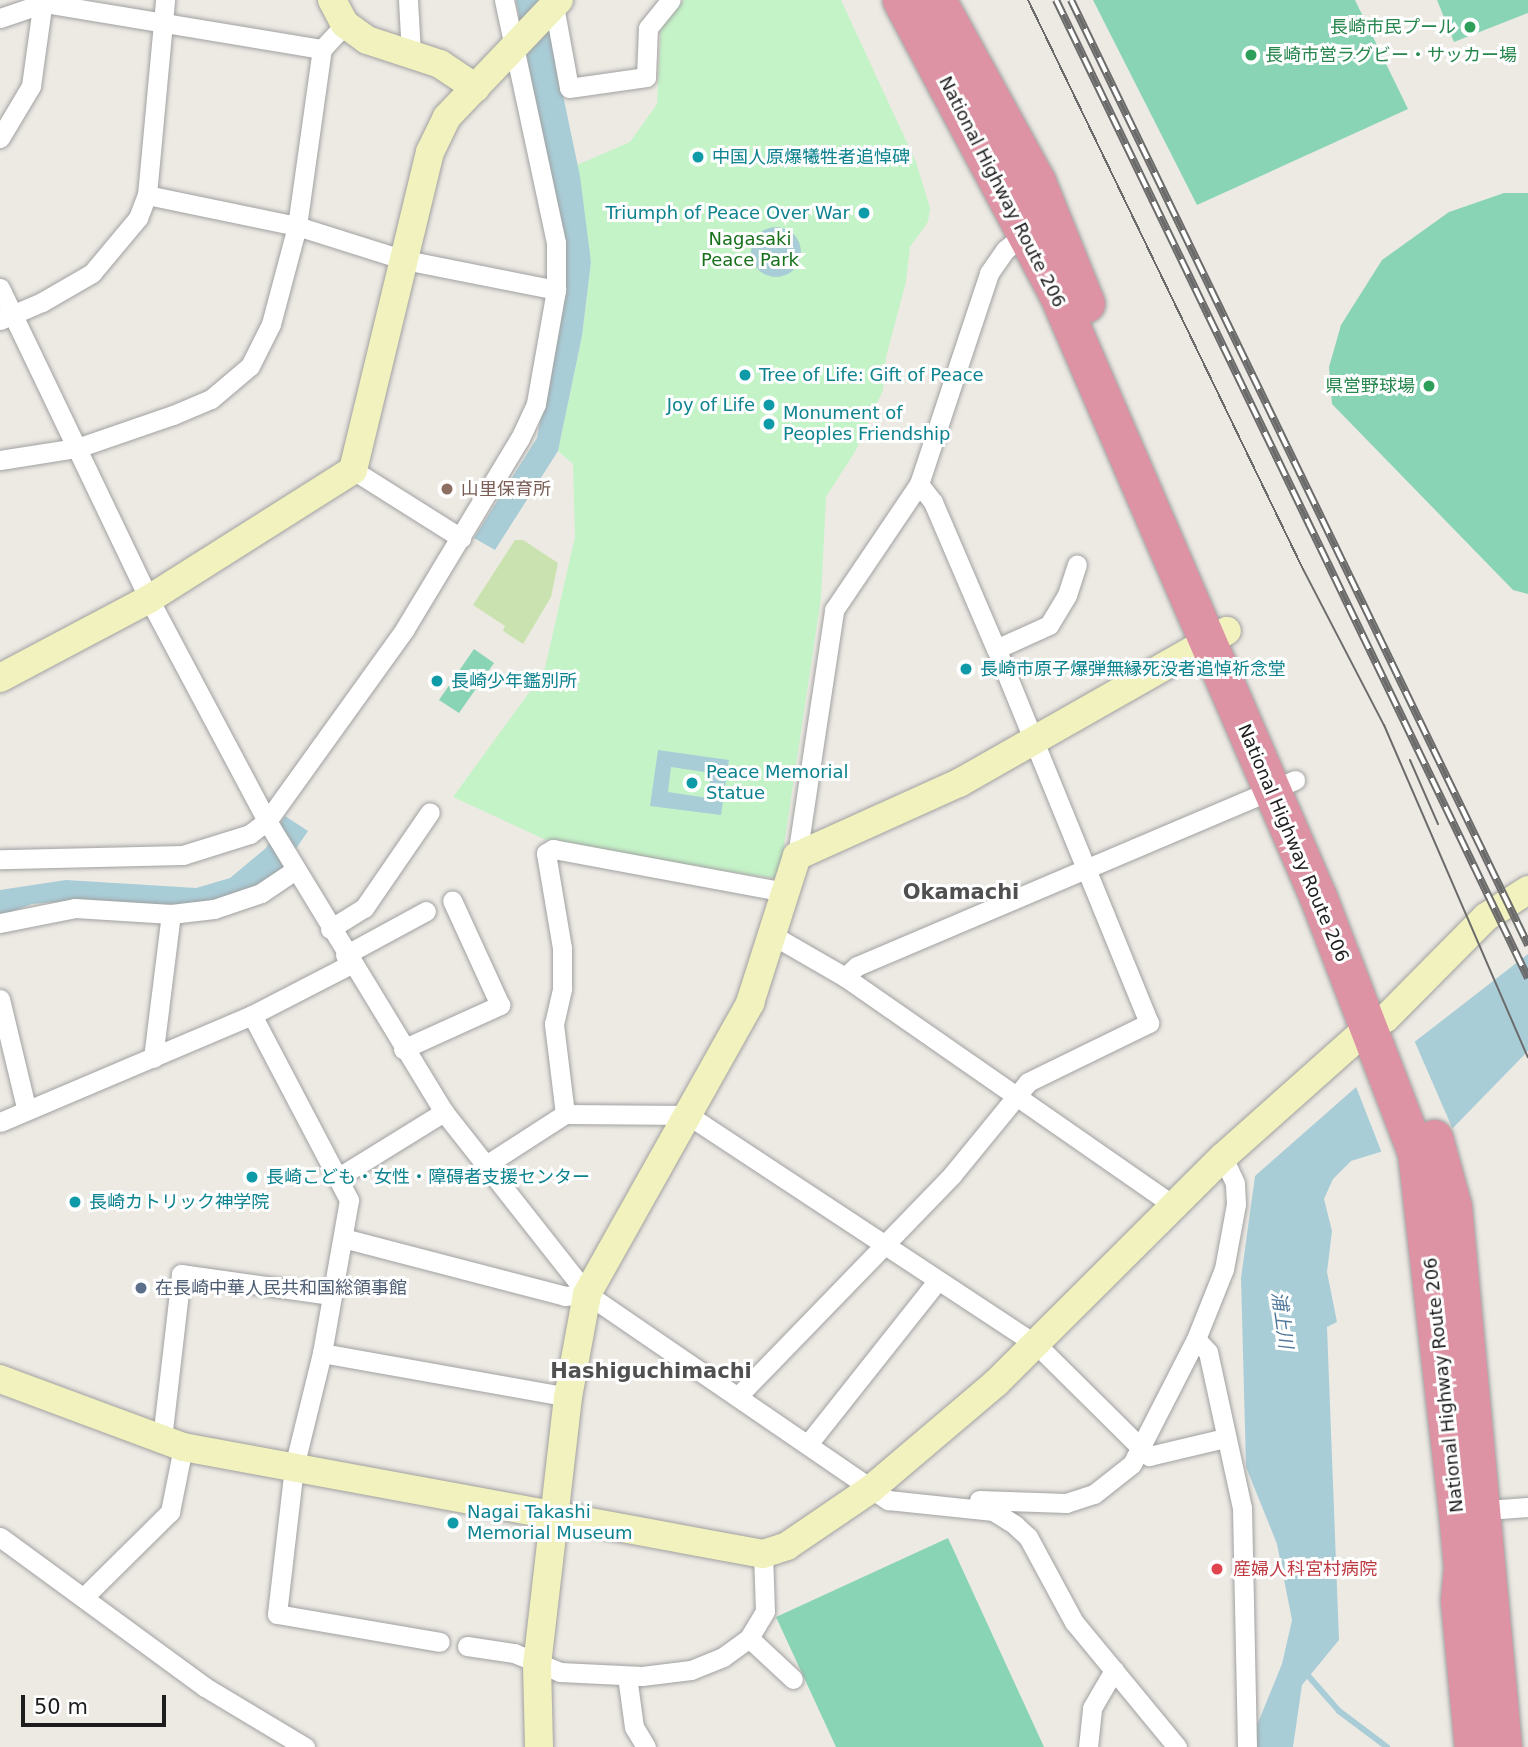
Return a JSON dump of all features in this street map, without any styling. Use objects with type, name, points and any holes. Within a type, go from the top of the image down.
[{"type":"highway","name":"National Highway Route 206","points":[[901,0],[1027,232],[1217,636],[1284,785],[1427,1149],[1453,1207],[1469,1512],[1503,1747]]},
{"type":"highway","name":"National Highway Route 206","points":[[937,0],[1037,183],[1217,636]]},
{"type":"highway","name":"National Highway Route 206","points":[[1469,1512],[1459,1600],[1473,1747]]},
{"type":"street","points":[[7,318],[92,273],[125,239],[147,195],[165,0]]},
{"type":"street","points":[[408,0],[411,54]]},
{"type":"street","points":[[0,859],[183,855],[250,834],[269,824],[405,629],[461,538],[530,419],[556,290],[556,243],[519,45],[504,0]]},
{"type":"street","points":[[554,6],[569,88],[646,77],[648,28],[671,0]]},
{"type":"street","points":[[0,138],[31,86],[43,1]]},
{"type":"street","points":[[0,18],[43,1],[322,49]]},
{"type":"street","points":[[0,678],[149,599],[353,470],[430,152],[447,117],[554,6]]},
{"type":"street","points":[[0,460],[77,447],[186,410],[211,399],[240,378],[260,350],[271,324],[297,226],[322,49],[339,12],[367,40],[440,64],[476,88]]},
{"type":"street","points":[[147,195],[297,226],[405,260],[556,290]]},
{"type":"street","points":[[539,1747],[537,1665],[568,1397],[587,1294],[750,1003],[774,936],[797,856],[834,610],[919,484],[989,273],[1005,250],[1027,232]]},
{"type":"street","points":[[0,288],[7,318],[77,447],[149,599],[292,867],[444,1112],[587,1294],[888,1500],[993,1511],[1015,1525],[1028,1537],[1074,1622],[1177,1747]]},
{"type":"street","points":[[353,470],[461,538]]},
{"type":"street","points":[[738,1396],[952,1175],[1014,1095],[1028,1082],[1149,1023],[1085,873],[996,649],[933,502],[919,484]]},
{"type":"street","points":[[996,649],[1049,625],[1067,596],[1077,565]]},
{"type":"street","points":[[797,856],[916,806],[1217,636]]},
{"type":"street","points":[[845,977],[857,966],[1085,873],[1284,785]]},
{"type":"street","points":[[330,929],[364,908],[429,812]]},
{"type":"street","points":[[565,1114],[554,1024],[562,988],[562,948],[546,853],[553,849],[786,892]]},
{"type":"street","points":[[0,923],[75,908],[171,914],[214,909],[261,893],[292,867]]},
{"type":"street","points":[[0,1379],[173,1443],[554,1519],[763,1554],[787,1546],[872,1489],[1037,1345],[1223,1157],[1384,1038],[1486,917],[1528,890]]},
{"type":"street","points":[[403,1049],[500,1005],[452,900]]},
{"type":"street","points":[[0,1122],[26,1107],[153,1058],[253,1014],[348,960],[426,911]]},
{"type":"street","points":[[153,1058],[171,914]]},
{"type":"street","points":[[774,936],[845,977],[1173,1205]]},
{"type":"street","points":[[0,999],[26,1107]]},
{"type":"street","points":[[253,1014],[349,1200],[322,1353],[294,1467],[277,1614],[440,1642]]},
{"type":"street","points":[[337,1178],[444,1112]]},
{"type":"street","points":[[486,1165],[565,1114],[688,1115],[1037,1345],[1149,1457],[1225,1438]]},
{"type":"street","points":[[923,1504],[943,1499],[1066,1503],[1104,1486],[1132,1464],[1196,1339],[1224,1269],[1236,1204],[1235,1183],[1223,1157]]},
{"type":"street","points":[[343,1238],[565,1296],[587,1294]]},
{"type":"street","points":[[85,1596],[170,1512],[181,1273],[331,1295]]},
{"type":"street","points":[[808,1444],[937,1281]]},
{"type":"street","points":[[1196,1339],[1208,1352],[1242,1508],[1247,1747]]},
{"type":"street","points":[[322,1353],[568,1397]]},
{"type":"street","points":[[1469,1512],[1528,1507]]},
{"type":"street","points":[[0,1537],[85,1596],[205,1687],[305,1747]]},
{"type":"street","points":[[467,1646],[514,1653],[537,1665],[560,1672],[627,1676],[691,1670],[723,1657],[749,1638],[765,1611],[763,1554]]},
{"type":"street","points":[[749,1638],[793,1679]]},
{"type":"street","points":[[1088,1747],[1092,1708],[1114,1670]]},
{"type":"street","points":[[627,1676],[634,1727],[646,1747]]},
{"type":"green space","name":"Nagasaki Peace Park","points":[[684,0],[841,0],[916,162],[930,208],[928,222],[910,247],[906,282],[886,357],[883,390],[856,450],[826,497],[821,598],[779,879],[559,846],[453,797],[544,672],[575,537],[573,464],[558,451],[582,336],[591,262],[577,165],[630,142],[657,104],[661,24]]},
{"type":"green space","name":"長崎市営ラグビー・サッカー場","points":[[1093,0],[1355,0],[1408,109],[1197,205]]},
{"type":"green space","name":"長崎市民プール","points":[[1437,0],[1528,0],[1528,13],[1454,42]]},
{"type":"green space","name":"県営野球場","points":[[1504,193],[1528,193],[1528,594],[1513,590],[1332,404],[1329,367],[1341,325],[1382,260],[1449,212]]},
{"type":"green space","points":[[515,540],[523,540],[558,563],[551,597],[523,644],[503,631],[505,626],[473,605]]},
{"type":"green space","points":[[474,649],[494,663],[459,713],[439,700]]},
{"type":"green space","points":[[948,1538],[1044,1747],[836,1747],[776,1617]]},
{"type":"water","points":[[516,0],[543,0],[580,176],[591,262],[582,336],[558,451],[495,550],[474,538],[537,438],[563,304],[566,263]]},
{"type":"water","points":[[776,227],[794,234],[801,252],[794,270],[776,277],[758,270],[751,252],[758,234]]},
{"type":"water","points":[[658,750],[729,760],[721,815],[650,806]],"holes":[[[671,767],[711,773],[708,798],[668,792]]]},
{"type":"water","points":[[285,816],[308,831],[278,875],[238,896],[199,906],[68,901],[32,904],[0,916],[0,890],[66,880],[196,888],[230,878],[266,848]]},
{"type":"water","name":"浦上川","points":[[1528,954],[1528,1051],[1451,1130],[1351,1161],[1333,1179],[1324,1199],[1332,1231],[1327,1272],[1337,1322],[1327,1327],[1339,1640],[1302,1685],[1293,1747],[1255,1747],[1257,1725],[1282,1664],[1292,1620],[1277,1544],[1246,1467],[1241,1278],[1255,1176],[1355,1088]]},
{"type":"pier","points":[[1414,1040],[1454,1132],[1383,1156],[1355,1084]]},
{"type":"waterway","points":[[1304,1671],[1339,1711],[1387,1747]]},
{"type":"tram line","points":[[1028,0],[1303,569],[1384,725],[1528,1057]]},
{"type":"tram line","points":[[1410,760],[1438,824]]},
{"type":"railway","points":[[1056,0],[1528,978]]},
{"type":"railway","points":[[1071,0],[1528,945]]},
{"type":"place","name":"長崎市民プール","points":[[1470,27]]},
{"type":"place","name":"長崎市営ラグビー・サッカー場","points":[[1251,55]]},
{"type":"place","name":"中国人原爆犧牲者追悼碑","points":[[698,157]]},
{"type":"place","name":"Triumph of Peace Over War","points":[[864,213]]},
{"type":"place","name":"Tree of Life: Gift of Peace","points":[[745,375]]},
{"type":"place","name":"県営野球場","points":[[1429,386]]},
{"type":"place","name":"Joy of Life","points":[[769,405]]},
{"type":"place","name":"Monument of Peoples Friendship","points":[[769,424]]},
{"type":"place","name":"山里保育所","points":[[447,489]]},
{"type":"place","name":"長崎市原子爆弾無縁死没者追悼祈念堂","points":[[966,669]]},
{"type":"place","name":"長崎少年鑑別所","points":[[437,681]]},
{"type":"place","name":"Peace Memorial Statue","points":[[692,783]]},
{"type":"place","name":"長崎こども・女性・障碍者支援センター","points":[[252,1177]]},
{"type":"place","name":"長崎カトリック神学院","points":[[75,1202]]},
{"type":"place","name":"在長崎中華人民共和国総領事館","points":[[141,1288]]},
{"type":"place","name":"Nagai Takashi Memorial Museum","points":[[453,1523]]},
{"type":"place","name":"産婦人科宮村病院","points":[[1217,1569]]},
{"type":"district","name":"Okamachi","points":[[961,892]]},
{"type":"district","name":"Hashiguchimachi","points":[[651,1371]]}]
